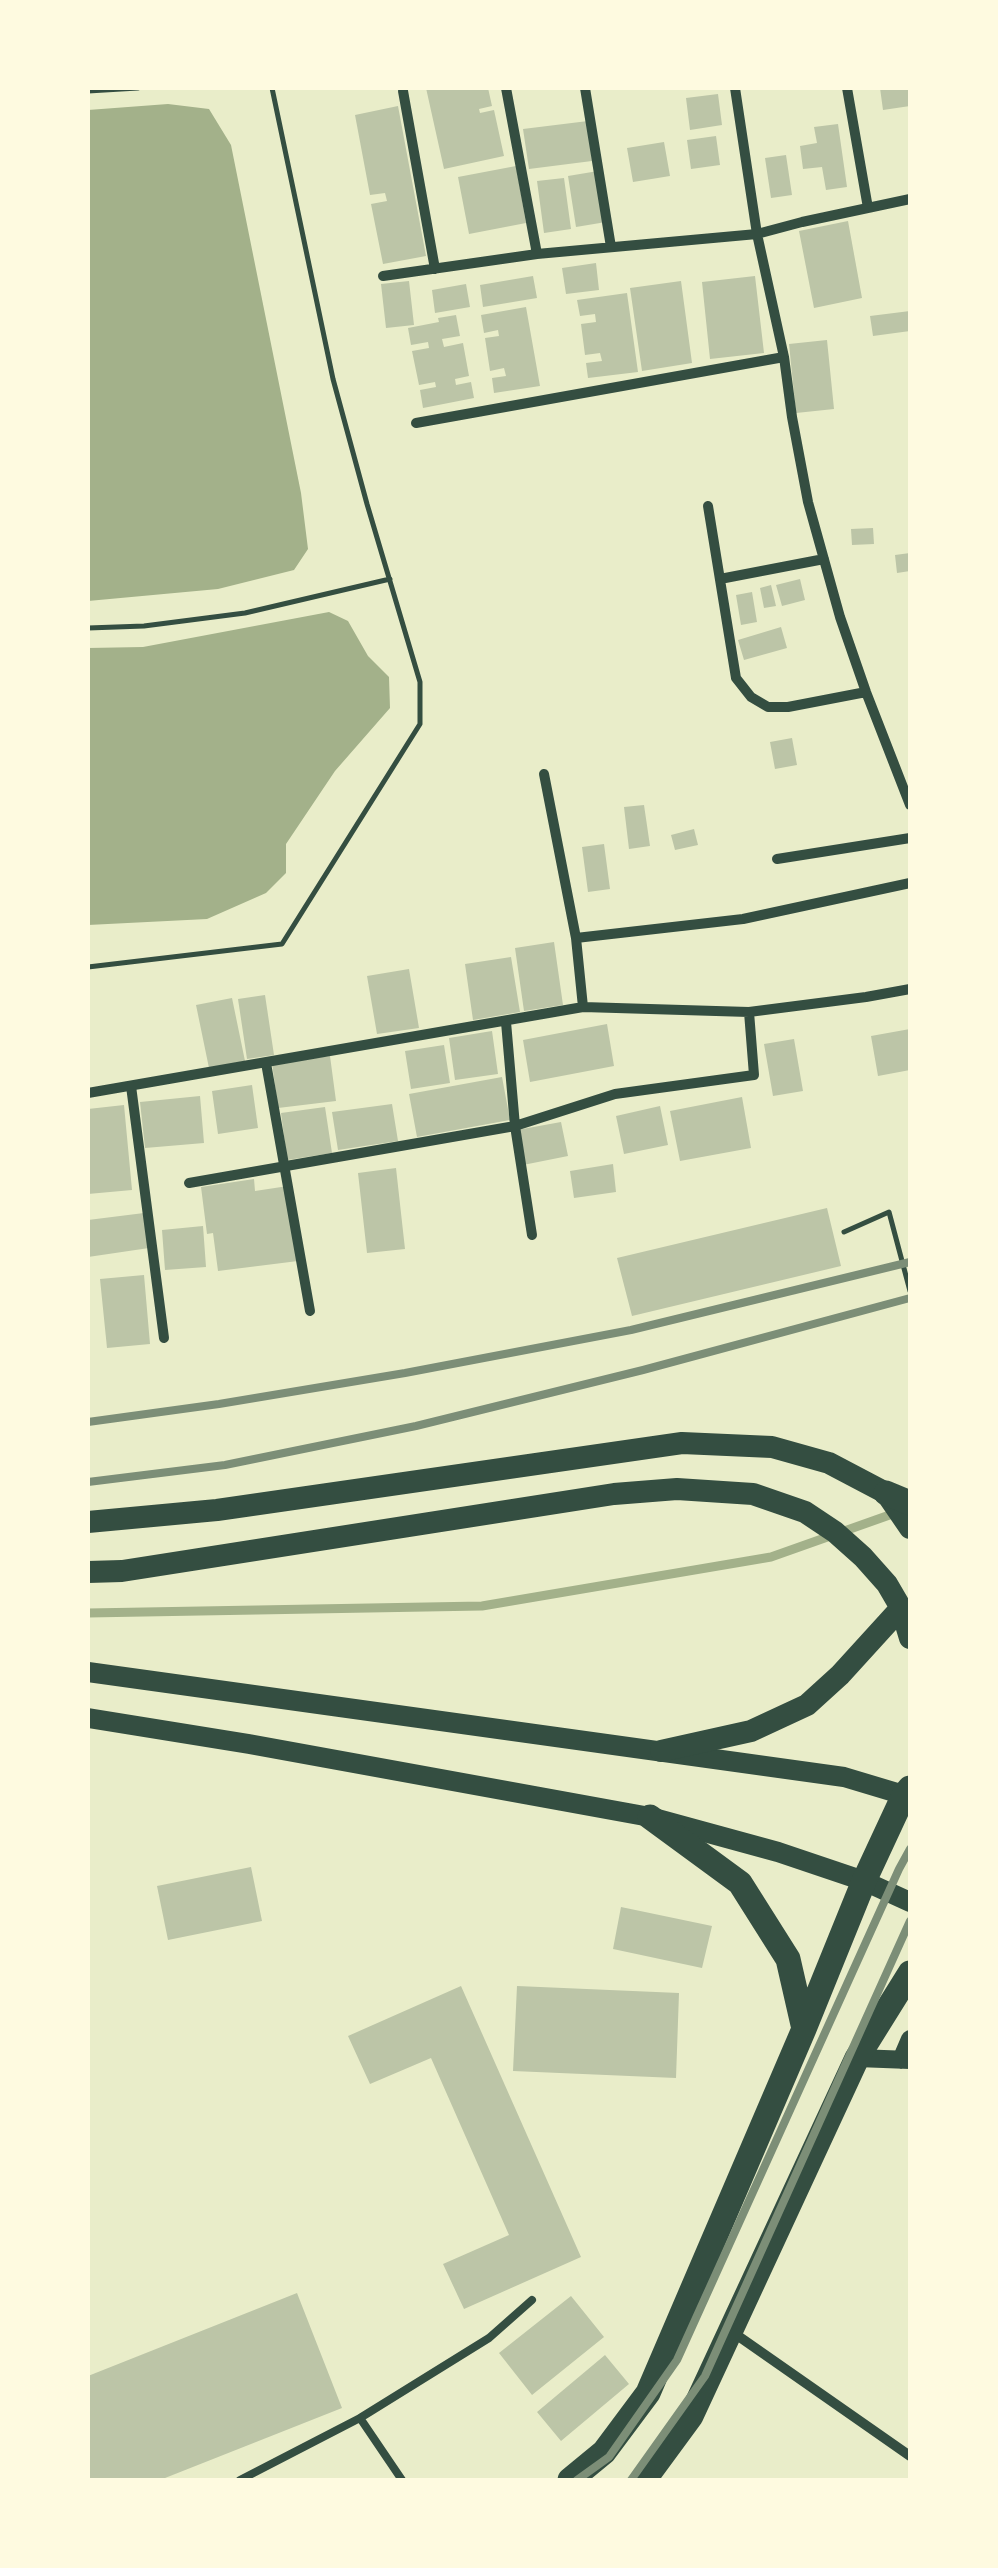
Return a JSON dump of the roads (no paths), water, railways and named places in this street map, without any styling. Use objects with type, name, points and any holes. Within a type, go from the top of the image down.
[{"type":"highway","points":[[886,1493],[910,1503]]},
{"type":"highway","points":[[570,2480],[604,2452],[648,2392],[864,1880],[908,1794]]},
{"type":"highway","points":[[650,1817],[740,1884],[788,1959],[804,2028]]},
{"type":"highway","points":[[644,2480],[691,2416],[858,2058],[910,1974]]},
{"type":"main road","points":[[88,1522],[217,1510],[682,1443],[772,1447],[828,1463],[886,1493],[910,1528]]},
{"type":"main road","points":[[88,1572],[122,1571],[614,1494],[678,1489],[753,1494],[805,1512],[864,1557],[901,1608],[910,1638]]},
{"type":"main road","points":[[661,1751],[751,1731],[806,1705],[840,1676],[901,1608]]},
{"type":"main road","points":[[88,1672],[844,1777],[908,1794]]},
{"type":"main road","points":[[88,1718],[650,1817],[864,1880],[910,1902]]},
{"type":"street","points":[[506,88],[537,254]]},
{"type":"street","points":[[585,88],[610,247]]},
{"type":"street","points":[[736,88],[757,234],[784,357],[808,502],[840,617],[910,805]]},
{"type":"street","points":[[847,88],[868,208]]},
{"type":"street","points":[[403,91],[435,269]]},
{"type":"street","points":[[383,276],[537,254],[757,234],[910,199]]},
{"type":"street","points":[[416,422],[784,357]]},
{"type":"street","points":[[708,506],[736,678],[751,697],[768,706],[788,707],[866,692]]},
{"type":"street","points":[[720,578],[824,559]]},
{"type":"street","points":[[544,774],[576,938],[583,1008]]},
{"type":"street","points":[[777,859],[910,838]]},
{"type":"street","points":[[576,938],[744,919],[910,883]]},
{"type":"street","points":[[88,1093],[583,1008],[749,1012],[910,988]]},
{"type":"street","points":[[189,1182],[515,1126],[616,1094],[754,1075],[749,1012]]},
{"type":"street","points":[[506,1022],[515,1126],[532,1234]]},
{"type":"street","points":[[266,1062],[310,1311]]},
{"type":"street","points":[[130,1086],[164,1338]]},
{"type":"street","points":[[858,2058],[906,2060],[910,2039]]},
{"type":"street","points":[[731,2331],[910,2456]]},
{"type":"lane","points":[[240,2480],[360,2418],[489,2338],[532,2300]]},
{"type":"lane","points":[[360,2418],[402,2480]]},
{"type":"waterway","points":[[88,1613],[482,1606],[771,1557],[898,1512]]},
{"type":"railway","points":[[88,1422],[405,1373],[631,1330],[910,1262]]},
{"type":"railway","points":[[88,1482],[225,1465],[416,1426],[910,1298]]},
{"type":"railway","points":[[577,2480],[609,2457],[677,2360],[910,1849]]},
{"type":"railway","points":[[631,2480],[705,2376],[910,1921]]}]
